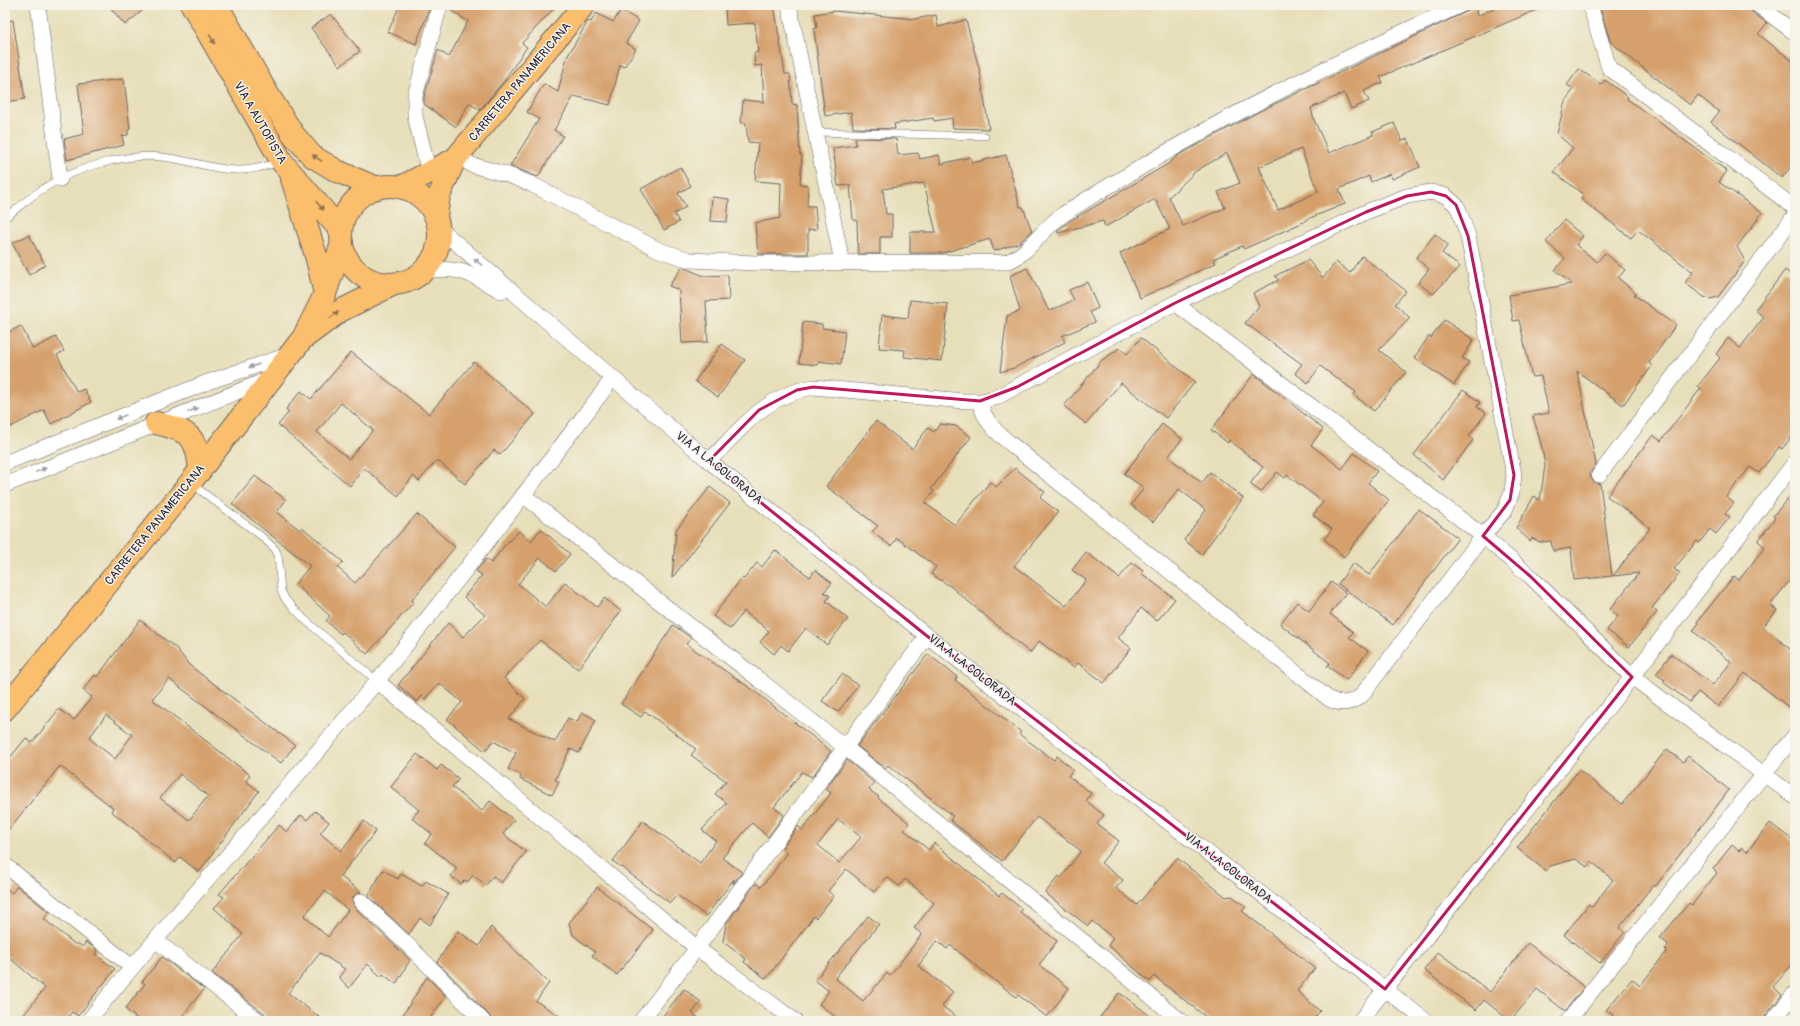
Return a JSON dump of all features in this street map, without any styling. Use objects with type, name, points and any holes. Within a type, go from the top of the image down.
[{"type":"main road","name":"VÍA A AUTOPISTA","points":[[192,5],[286,167],[341,237]]},
{"type":"main road","name":"VÍA A AUTOPISTA","points":[[217,5],[267,93],[293,134],[312,156],[337,171],[377,188]]},
{"type":"main road","name":"CARRETERA PANAMERICANA","points":[[438,222],[439,196],[457,157],[584,5]]},
{"type":"main road","name":"CARRETERA PANAMERICANA","points":[[400,187],[457,157]]},
{"type":"main road","points":[[286,167],[317,260],[325,294]]},
{"type":"main road","points":[[400,187],[412,191],[422,197],[438,222],[437,251],[432,262],[425,271],[415,278],[392,285],[375,282],[359,273],[345,254],[341,237],[349,208],[366,192],[377,188],[400,187]]},
{"type":"main road","name":"CARRETERA PANAMERICANA","points":[[297,346],[325,294],[341,237]]},
{"type":"main road","name":"CARRETERA PANAMERICANA","points":[[5,709],[195,477],[270,378],[297,346],[340,311],[392,285]]},
{"type":"main road","points":[[156,423],[179,428],[194,442],[199,457],[195,477]]},
{"type":"street","points":[[38,5],[60,179]]},
{"type":"street","points":[[429,173],[415,116],[415,96],[440,5]]},
{"type":"street","points":[[789,5],[842,262]]},
{"type":"street","points":[[457,157],[472,165],[508,175],[531,184],[642,242],[678,257],[702,262],[1000,263],[1013,260],[1025,252],[1041,233],[1061,216],[1135,171],[1295,84],[1461,5]]},
{"type":"street","points":[[1590,5],[1609,68],[1795,208]]},
{"type":"street","points":[[1758,5],[1795,33]]},
{"type":"street","points":[[709,461],[759,410],[782,396],[797,390],[813,387],[891,396],[980,401],[1006,393],[1027,380],[1175,303],[1366,212],[1407,196],[1431,192],[1439,193],[1452,200],[1459,210],[1468,236],[1514,475],[1510,500],[1504,510],[1361,696],[1347,703],[1335,702],[992,428],[984,418],[980,401]]},
{"type":"street","points":[[1599,475],[1795,215]]},
{"type":"street","name":"VIA A LA COLORADA","points":[[438,222],[529,306],[709,461],[927,636],[1426,1021]]},
{"type":"street","name":"VIA A LA COLORADA","points":[[425,271],[443,268],[469,273],[529,306]]},
{"type":"street","points":[[1175,303],[1483,536],[1530,576],[1632,677],[1795,797]]},
{"type":"street","points":[[5,463],[297,346]]},
{"type":"street","points":[[5,485],[270,378]]},
{"type":"street","points":[[90,1020],[154,940],[377,681],[523,495],[612,378]]},
{"type":"street","points":[[1360,1021],[1632,677],[1795,462]]},
{"type":"street","points":[[523,495],[845,747],[1181,1021]]},
{"type":"street","points":[[641,1021],[697,948],[927,636]]},
{"type":"street","points":[[377,681],[697,948],[795,1021]]},
{"type":"street","points":[[1568,1021],[1795,735]]},
{"type":"street","points":[[5,865],[132,967]]},
{"type":"street","points":[[361,901],[413,950],[483,1021]]},
{"type":"street","points":[[154,940],[259,1021]]},
{"type":"street","points":[[1773,1021],[1794,997]]},
{"type":"lane","points":[[815,132],[985,136]]},
{"type":"lane","points":[[5,218],[28,199],[60,179],[96,165],[146,156],[168,157],[193,164],[235,170],[286,167]]},
{"type":"lane","points":[[195,477],[262,536],[274,549],[278,555],[281,592],[286,600],[304,619],[377,681]]},
{"type":"highlighted area","points":[[1431,192],[1446,196],[1456,205],[1468,236],[1514,475],[1510,500],[1483,536],[1530,576],[1632,677],[1385,989],[927,636],[709,461],[759,410],[797,390],[813,387],[980,401],[1017,387],[1175,303],[1366,212],[1407,196]]},
{"type":"building","points":[[108,5],[149,5],[125,25]]},
{"type":"building","points":[[400,5],[431,5],[416,44],[388,32]]},
{"type":"building","points":[[449,5],[557,5],[522,43],[527,47],[502,83],[480,110],[469,103],[456,127],[424,104],[424,97],[438,50],[449,57],[468,21],[448,9]]},
{"type":"building","points":[[725,5],[774,5],[785,74],[790,74],[792,104],[797,105],[800,155],[802,155],[800,184],[808,185],[807,206],[815,206],[817,229],[808,230],[808,254],[758,254],[755,223],[780,218],[781,183],[755,181],[758,143],[748,142],[746,123],[741,123],[743,100],[764,102],[762,65],[755,66],[754,53],[758,52],[755,23],[726,25]]},
{"type":"building","points":[[1500,5],[1548,5],[1380,77],[1383,82],[1364,91],[1369,101],[1351,109],[1344,93],[1311,108],[1314,120],[1329,153],[1373,135],[1372,132],[1394,123],[1402,141],[1408,139],[1420,167],[1392,179],[1390,174],[1371,182],[1369,176],[1339,189],[1345,204],[1305,220],[1306,221],[1244,249],[1242,246],[1213,259],[1216,263],[1140,298],[1120,253],[1170,229],[1155,199],[1105,227],[1103,221],[1058,233],[1057,231],[1070,221],[1168,164],[1177,156],[1258,112],[1476,7],[1477,16]],"holes":[[[1301,149],[1318,192],[1278,210],[1259,167]],[[1227,153],[1240,183],[1218,192],[1225,208],[1183,226],[1169,197],[1196,171]]]},
{"type":"building","points":[[1599,5],[1749,5],[1752,12],[1767,23],[1758,34],[1795,63],[1795,161],[1782,178],[1711,122],[1719,112],[1698,95],[1690,105],[1613,44],[1610,41]]},
{"type":"building","points":[[621,10],[639,21],[626,43],[636,49],[624,67],[620,65],[610,105],[574,96],[554,130],[563,136],[538,177],[510,166],[539,119],[527,112],[544,84],[558,92],[567,57],[588,21],[591,22],[596,13],[613,22]]},
{"type":"building","points":[[834,11],[915,19],[936,15],[938,27],[966,20],[980,72],[989,129],[953,128],[952,118],[934,121],[933,118],[894,124],[895,129],[853,128],[851,112],[825,116],[814,29],[817,28],[815,14]]},
{"type":"building","points":[[331,14],[360,51],[340,66],[311,28]]},
{"type":"building","points":[[13,20],[25,99],[5,102],[5,21]]},
{"type":"building","points":[[1579,69],[1602,85],[1605,80],[1628,97],[1627,99],[1727,171],[1719,182],[1762,213],[1737,247],[1745,261],[1718,297],[1710,299],[1704,297],[1685,283],[1693,272],[1638,230],[1631,238],[1581,199],[1584,195],[1554,172],[1573,148],[1557,134],[1565,101],[1574,89],[1567,85]]},
{"type":"building","points":[[124,79],[130,129],[128,130],[128,135],[122,136],[124,145],[67,160],[64,139],[84,134],[78,84]]},
{"type":"building","points":[[855,138],[896,139],[898,155],[918,153],[920,159],[939,155],[941,164],[970,157],[972,163],[1006,155],[1020,207],[1023,207],[1032,231],[1019,243],[994,251],[990,239],[943,253],[910,253],[910,232],[936,232],[924,183],[883,189],[886,214],[892,214],[892,237],[880,237],[880,254],[858,254],[857,220],[853,220],[850,185],[838,186],[833,148],[856,145]]},
{"type":"building","points":[[680,167],[691,186],[678,193],[686,207],[674,214],[679,222],[664,230],[641,189]]},
{"type":"building","points":[[712,197],[729,199],[727,222],[710,221]]},
{"type":"building","points":[[1564,220],[1583,236],[1576,245],[1597,262],[1605,253],[1625,270],[1618,278],[1636,293],[1634,295],[1676,325],[1649,363],[1652,366],[1623,405],[1577,371],[1596,464],[1590,474],[1594,482],[1600,484],[1612,576],[1574,580],[1571,548],[1553,551],[1551,541],[1540,542],[1532,538],[1530,541],[1516,528],[1534,496],[1540,500],[1545,466],[1542,448],[1533,416],[1549,413],[1541,376],[1532,377],[1519,320],[1513,321],[1509,295],[1572,284],[1555,270],[1565,258],[1546,242]]},
{"type":"building","points":[[1435,234],[1448,245],[1442,253],[1460,267],[1433,294],[1418,283],[1429,269],[1416,258]]},
{"type":"building","points":[[29,235],[45,265],[29,275],[12,243]]},
{"type":"building","points":[[1362,256],[1406,291],[1395,304],[1410,318],[1379,350],[1406,372],[1374,411],[1354,395],[1356,392],[1320,366],[1308,383],[1295,373],[1302,364],[1245,323],[1259,306],[1253,293],[1279,280],[1275,276],[1308,260],[1323,278],[1336,262],[1350,273]]},
{"type":"building","points":[[682,267],[704,276],[728,275],[729,300],[706,301],[708,342],[682,343],[679,290],[669,286]]},
{"type":"building","points":[[1027,268],[1049,311],[1074,300],[1069,290],[1087,282],[1098,308],[1090,312],[1095,322],[1062,336],[1065,342],[1014,368],[1000,372],[1007,316],[1020,311],[1010,276]]},
{"type":"building","points":[[1785,270],[1795,278],[1795,433],[1782,449],[1779,447],[1759,473],[1750,467],[1726,497],[1734,503],[1725,514],[1730,517],[1716,534],[1710,529],[1699,543],[1697,541],[1674,569],[1680,573],[1652,608],[1657,612],[1629,647],[1607,630],[1618,616],[1610,609],[1639,573],[1613,576],[1650,528],[1607,496],[1653,435],[1661,441],[1701,388],[1698,386],[1720,358],[1716,354],[1728,338],[1740,348],[1764,317],[1755,310]]},
{"type":"building","points":[[910,300],[948,304],[942,361],[904,357],[905,350],[879,348],[882,315],[908,318]]},
{"type":"building","points":[[1444,320],[1474,340],[1462,358],[1469,362],[1454,385],[1414,358],[1429,336],[1431,338]]},
{"type":"building","points":[[803,322],[822,324],[822,328],[845,331],[841,364],[818,361],[818,365],[799,363]]},
{"type":"building","points":[[21,326],[33,349],[56,337],[64,351],[57,355],[77,392],[84,389],[91,402],[51,424],[44,410],[5,430],[5,334]]},
{"type":"building","points":[[1141,338],[1195,382],[1166,418],[1121,383],[1086,424],[1064,406],[1102,360],[1120,348],[1127,354]]},
{"type":"building","points":[[722,344],[745,360],[718,397],[695,381]]},
{"type":"building","points":[[351,352],[429,414],[474,362],[535,414],[500,455],[494,450],[465,484],[437,460],[419,481],[413,476],[398,496],[364,468],[350,486],[278,425],[289,412],[286,409],[301,391],[311,399]],"holes":[[[341,403],[373,430],[349,459],[317,432]]]},
{"type":"building","points":[[1254,374],[1323,429],[1311,445],[1342,469],[1354,453],[1377,471],[1368,483],[1389,500],[1344,557],[1324,539],[1332,529],[1313,515],[1323,502],[1287,475],[1285,478],[1277,472],[1261,492],[1250,484],[1263,467],[1229,440],[1228,443],[1211,430]]},
{"type":"building","points":[[1463,390],[1480,402],[1477,407],[1486,413],[1469,436],[1473,440],[1443,480],[1414,455]]},
{"type":"building","points":[[876,421],[912,449],[928,428],[934,432],[940,424],[956,426],[971,437],[931,489],[934,491],[925,503],[955,525],[990,482],[996,487],[1015,468],[1045,492],[1040,498],[1058,512],[1014,566],[1066,606],[1086,580],[1072,570],[1086,552],[1119,578],[1132,563],[1143,571],[1141,573],[1175,599],[1157,621],[1141,608],[1118,638],[1131,648],[1104,683],[1078,663],[1074,668],[1039,641],[1030,653],[950,586],[931,574],[936,567],[897,538],[891,546],[872,532],[878,526],[826,486]]},
{"type":"building","points":[[1162,424],[1182,439],[1168,457],[1202,483],[1210,472],[1243,498],[1202,554],[1184,540],[1206,510],[1179,489],[1153,522],[1131,505],[1144,488],[1124,474]]},
{"type":"building","points":[[255,476],[286,500],[277,512],[300,530],[302,527],[343,562],[338,568],[355,583],[417,514],[455,547],[412,600],[414,602],[367,654],[343,632],[341,634],[326,621],[330,616],[295,584],[310,566],[232,504]]},
{"type":"building","points":[[710,487],[730,503],[672,578],[676,530]]},
{"type":"building","points":[[1795,490],[1795,574],[1770,605],[1777,610],[1763,627],[1795,653],[1795,712],[1745,673],[1718,707],[1698,692],[1690,702],[1663,682],[1665,680],[1656,674],[1671,654],[1713,685],[1731,662],[1693,631],[1698,624],[1697,622],[1734,576],[1739,580],[1765,547],[1758,541],[1775,518],[1773,516]]},
{"type":"building","points":[[1419,509],[1458,538],[1393,625],[1338,584],[1353,563],[1369,575]]},
{"type":"building","points":[[541,529],[570,554],[556,571],[540,558],[518,584],[546,607],[565,582],[597,607],[604,598],[621,611],[578,669],[540,640],[504,678],[525,699],[509,719],[555,742],[568,718],[577,722],[582,712],[596,720],[579,753],[570,749],[555,780],[559,782],[552,795],[520,779],[521,775],[508,769],[516,753],[493,741],[485,751],[447,719],[462,702],[439,683],[425,699],[422,696],[417,702],[398,685],[448,623],[463,637],[485,615],[464,597],[482,575],[476,571],[486,559],[491,563],[505,545],[519,531],[531,541]]},
{"type":"building","points":[[775,550],[810,577],[815,570],[832,583],[824,592],[830,596],[826,601],[848,619],[827,645],[806,628],[788,651],[781,645],[774,654],[760,642],[769,631],[744,611],[730,629],[713,616],[742,578],[744,579],[757,563],[762,567]]},
{"type":"building","points":[[1331,582],[1346,593],[1330,614],[1353,632],[1349,637],[1368,651],[1347,680],[1327,666],[1330,663],[1280,624],[1297,602],[1309,611]]},
{"type":"building","points":[[140,620],[177,649],[189,665],[295,745],[281,763],[169,679],[152,699],[250,775],[246,781],[259,791],[199,872],[180,857],[176,863],[111,811],[113,808],[60,766],[5,834],[5,764],[26,738],[32,743],[59,709],[74,720],[92,697],[83,690],[95,675],[97,677]],"holes":[[[106,715],[132,735],[115,759],[89,738]],[[180,774],[208,796],[189,820],[160,798]]]},
{"type":"building","points":[[673,625],[691,638],[686,644],[753,690],[831,751],[812,777],[802,772],[774,807],[784,815],[768,837],[752,823],[722,858],[742,872],[733,884],[734,879],[706,916],[677,895],[670,903],[613,861],[643,821],[700,863],[716,841],[702,830],[727,803],[715,794],[726,781],[691,755],[696,749],[645,711],[641,717],[621,704]]},
{"type":"building","points":[[928,654],[957,677],[955,680],[1021,732],[1019,734],[1054,760],[1057,756],[1073,769],[1068,776],[1091,793],[1086,801],[1104,815],[1097,824],[1119,841],[1101,863],[1123,880],[1116,888],[1137,905],[1177,858],[1226,897],[1232,896],[1246,907],[1242,911],[1315,968],[1297,991],[1320,1011],[1312,1021],[1211,1021],[1154,976],[1150,982],[1108,945],[1113,938],[1092,921],[1088,926],[1045,893],[1059,876],[1061,878],[1081,851],[1037,817],[1002,861],[950,820],[953,816],[933,800],[888,765],[885,768],[857,746]]},
{"type":"building","points":[[842,674],[858,685],[838,712],[822,701]]},
{"type":"building","points":[[1667,749],[1683,762],[1688,756],[1729,790],[1655,887],[1653,885],[1619,928],[1625,932],[1600,963],[1564,935],[1589,904],[1592,907],[1613,880],[1591,861],[1587,867],[1576,859],[1550,866],[1546,871],[1517,848],[1579,770],[1622,804]]},
{"type":"building","points":[[417,754],[437,770],[441,765],[459,779],[452,787],[482,811],[490,801],[514,820],[503,834],[526,852],[501,883],[493,876],[486,885],[473,875],[468,882],[465,880],[461,884],[451,876],[457,868],[425,843],[432,834],[412,818],[419,810],[391,787]]},
{"type":"building","points":[[847,760],[874,783],[869,790],[909,823],[904,830],[929,850],[934,843],[999,896],[1002,893],[1022,909],[1020,912],[1057,941],[1039,965],[1069,988],[1047,1017],[1018,995],[1016,997],[950,945],[947,949],[937,941],[918,966],[953,992],[942,1006],[962,1021],[841,1021],[819,1004],[829,991],[815,980],[868,916],[879,924],[835,978],[863,1001],[887,973],[890,976],[922,934],[914,928],[934,903],[905,879],[899,886],[887,877],[874,892],[846,869],[828,891],[834,896],[816,918],[814,916],[766,979],[744,962],[746,959],[723,942],[726,924],[756,883],[761,887],[772,874],[787,852],[782,848],[798,826],[802,830],[831,793],[825,789]],"holes":[[[838,819],[861,837],[839,863],[818,845]]]},
{"type":"building","points":[[315,811],[329,822],[320,833],[341,851],[364,821],[376,831],[340,876],[361,892],[355,895],[352,899],[355,908],[410,960],[396,984],[383,974],[381,977],[368,964],[349,988],[339,977],[345,969],[320,953],[288,993],[324,1021],[268,1021],[265,1014],[212,973],[243,934],[214,908],[224,897],[219,894],[279,825],[287,832],[301,815],[307,820]],"holes":[[[325,891],[348,910],[328,937],[304,916]]]},
{"type":"building","points":[[1770,823],[1795,842],[1795,961],[1773,987],[1782,995],[1766,1015],[1764,1021],[1608,1021],[1613,1015],[1606,1010],[1632,979],[1640,986],[1667,951],[1665,949],[1669,945],[1660,938],[1689,903],[1692,905],[1717,873],[1713,869],[1732,845],[1739,851],[1742,848],[1747,852]]},
{"type":"building","points":[[383,870],[398,879],[401,874],[422,886],[426,881],[448,894],[430,925],[420,918],[409,934],[368,896]]},
{"type":"building","points":[[17,886],[49,912],[44,919],[76,945],[77,943],[83,947],[86,942],[97,950],[95,954],[115,969],[78,1016],[72,1012],[65,1021],[19,1021],[45,988],[5,954],[5,887],[12,893]]},
{"type":"building","points":[[597,887],[653,930],[617,975],[592,956],[595,952],[573,935],[569,923]]},
{"type":"building","points":[[491,927],[549,983],[536,1001],[567,1021],[492,1021],[489,1015],[437,962],[458,931],[479,946]]},
{"type":"building","points":[[1528,943],[1584,987],[1565,1011],[1537,989],[1510,1021],[1484,1000],[1476,1010],[1424,970],[1438,952],[1490,992]]},
{"type":"building","points":[[162,957],[204,989],[178,1021],[140,1021],[125,1009],[145,984],[142,982]]},
{"type":"building","points":[[427,977],[446,996],[428,1021],[399,1021]]},
{"type":"building","points":[[684,989],[701,1002],[692,1013],[702,1021],[659,1021]]},
{"type":"building","points":[[1119,993],[1124,996],[1157,1021],[1097,1021]]}]
